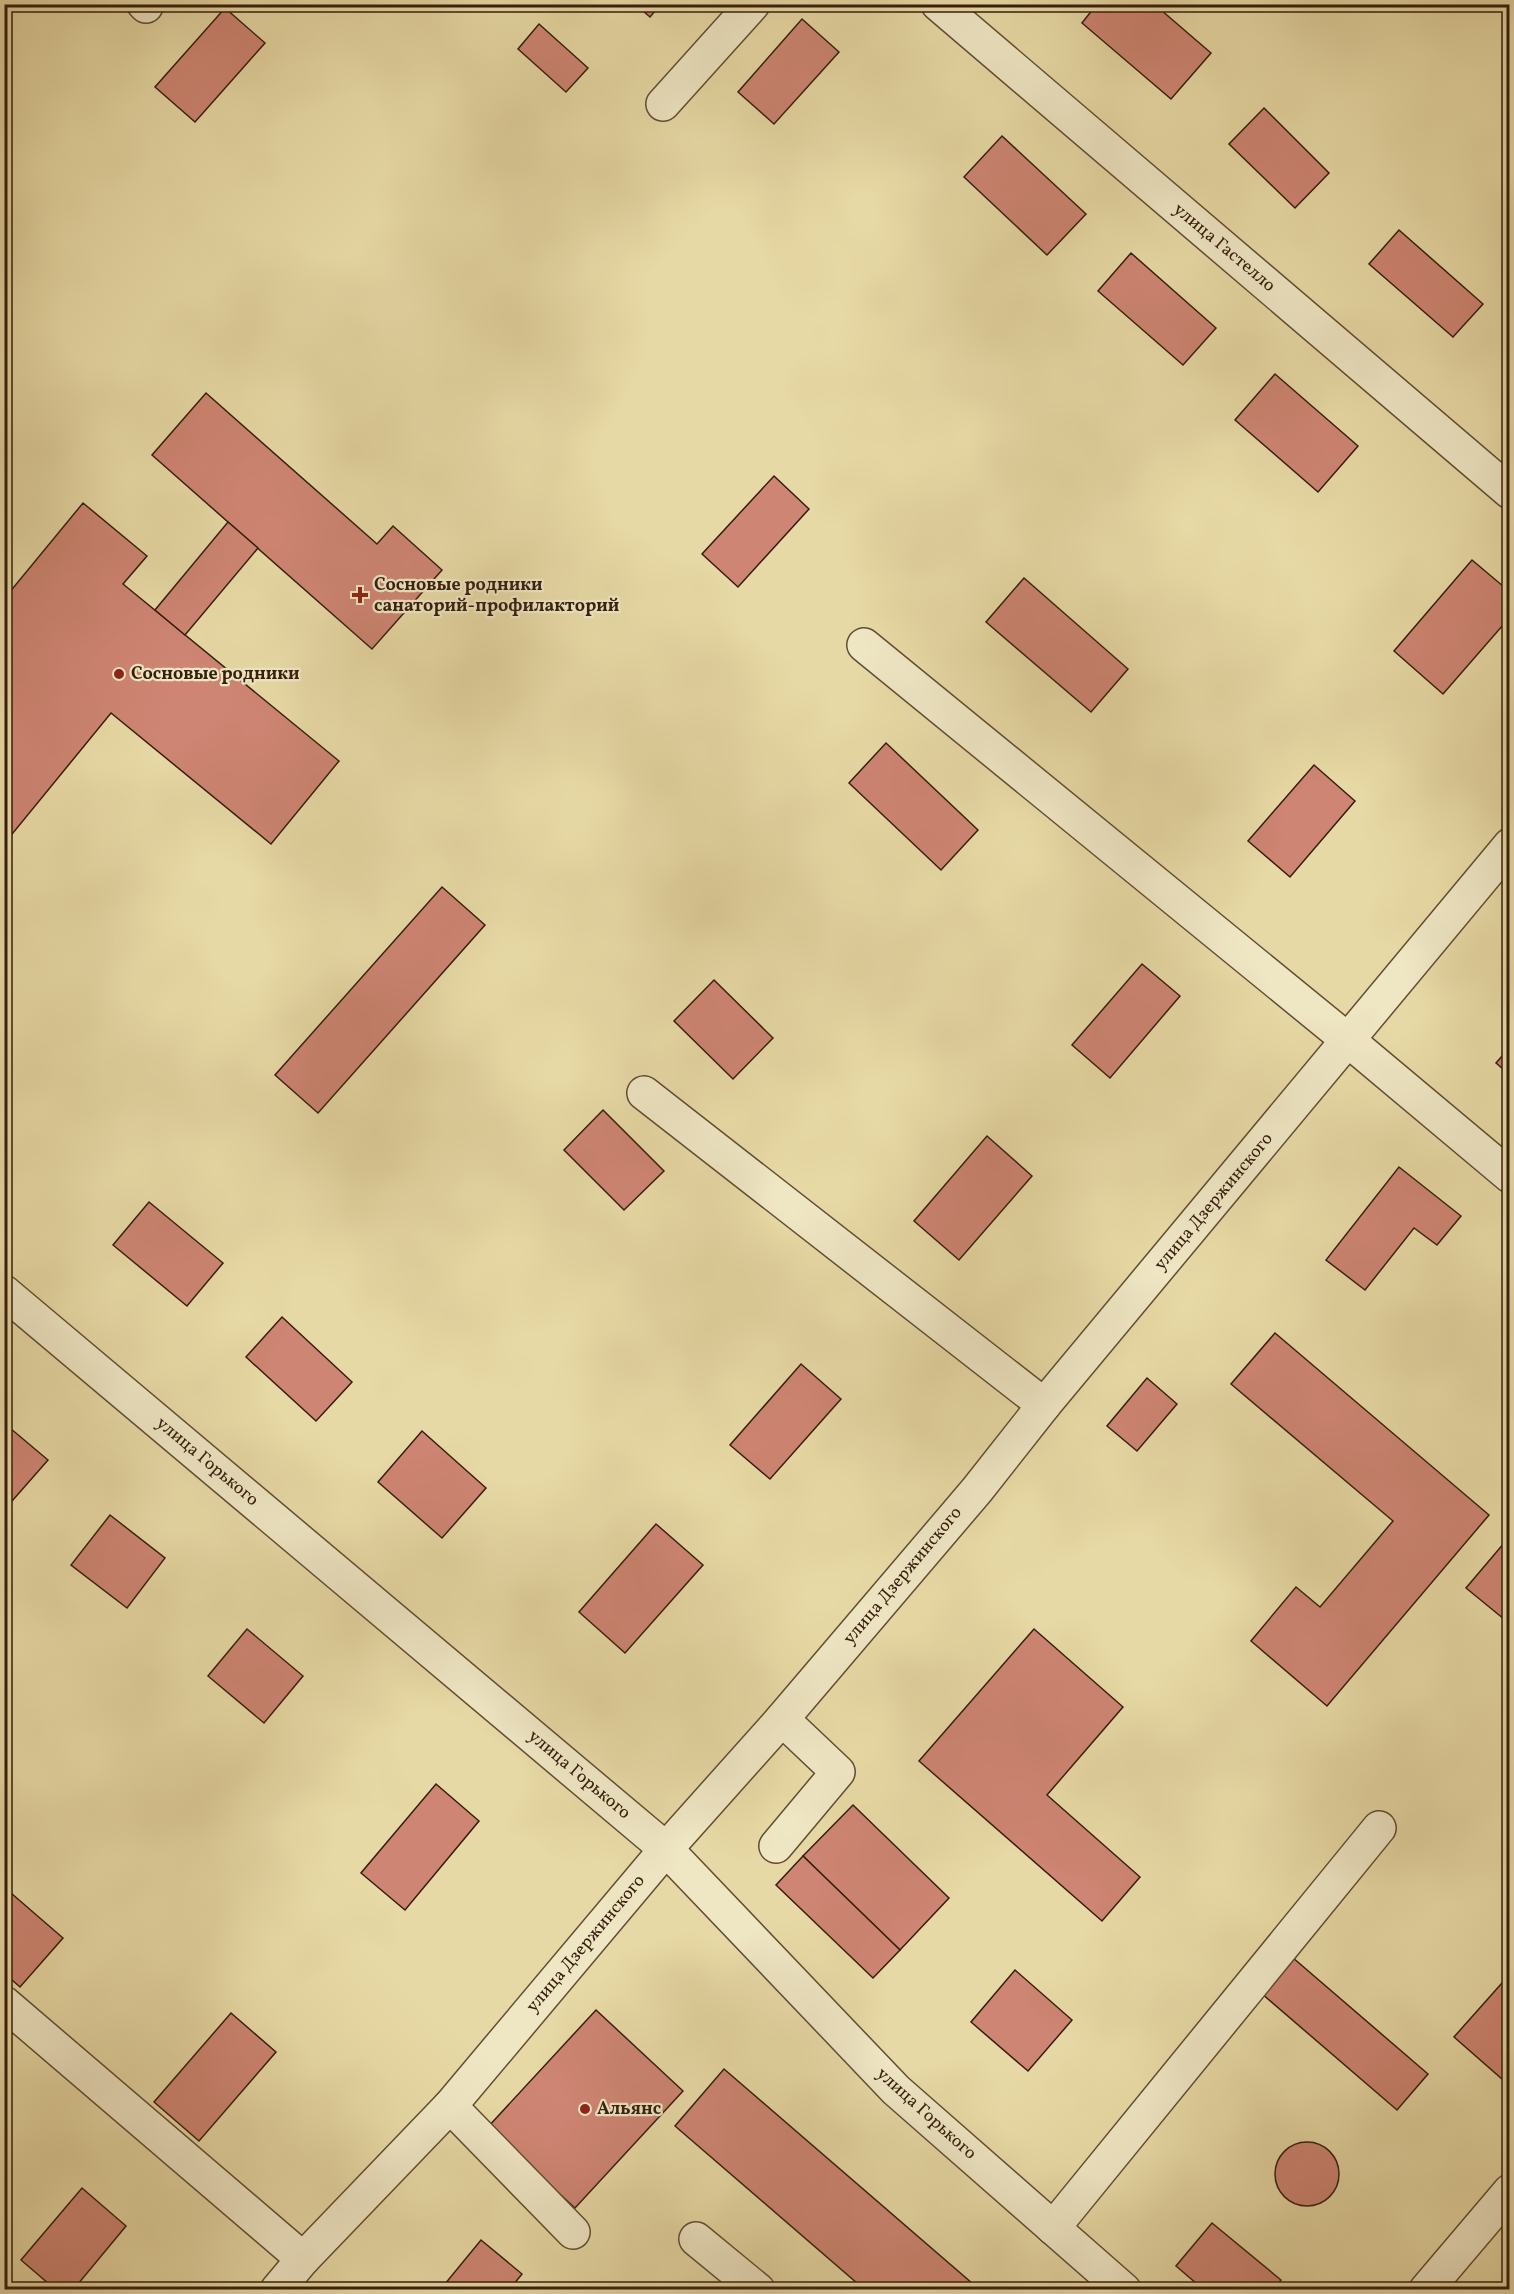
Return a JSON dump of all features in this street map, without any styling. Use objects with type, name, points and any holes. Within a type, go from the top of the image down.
[{"type":"street","points":[[663,104],[753,4]]},
{"type":"street","name":"улица Гастелло","points":[[938,4],[1509,492]]},
{"type":"street","points":[[864,645],[1349,1041],[1509,1176]]},
{"type":"street","name":"улица Дзержинского","points":[[277,2289],[450,2106],[666,1849],[782,1719],[977,1490],[1044,1406],[1509,846]]},
{"type":"street","points":[[644,1093],[1044,1406]]},
{"type":"street","name":"улица Горького","points":[[4,1292],[666,1849],[896,2090],[1124,2289]]},
{"type":"street","points":[[776,1846],[838,1772],[782,1719]]},
{"type":"street","points":[[1053,2228],[1379,1828]]},
{"type":"street","points":[[4,2004],[303,2259]]},
{"type":"street","points":[[450,2106],[573,2232]]},
{"type":"street","points":[[1426,2289],[1509,2192]]},
{"type":"street","points":[[696,2240],[758,2289]]},
{"type":"building","points":[[635,4],[661,4],[650,17]]},
{"type":"building","points":[[1097,4],[1154,4],[1211,53],[1171,99],[1082,23]]},
{"type":"building","points":[[225,8],[265,43],[195,122],[155,87]]},
{"type":"building","points":[[802,19],[839,52],[774,124],[738,92]]},
{"type":"building","points":[[539,24],[588,68],[566,92],[518,49]]},
{"type":"building","points":[[1264,108],[1329,173],[1295,208],[1229,144]]},
{"type":"building","points":[[1002,136],[1086,214],[1047,255],[964,177]]},
{"type":"building","points":[[1399,230],[1483,304],[1453,337],[1369,264]]},
{"type":"building","points":[[1131,253],[1216,328],[1183,365],[1098,291]]},
{"type":"building","points":[[1275,374],[1358,446],[1318,492],[1235,420]]},
{"type":"building","points":[[206,393],[377,544],[393,526],[442,570],[372,649],[152,455]]},
{"type":"building","points":[[774,476],[809,509],[738,587],[702,554]]},
{"type":"building","name":"Сосновые родники","points":[[83,503],[147,556],[123,584],[339,761],[271,844],[111,713],[4,844],[4,599]]},
{"type":"building","points":[[228,522],[258,548],[185,635],[155,610]]},
{"type":"building","points":[[1472,560],[1510,592],[1510,617],[1443,694],[1394,651]]},
{"type":"building","points":[[1024,578],[1128,669],[1091,712],[986,622]]},
{"type":"building","points":[[886,743],[978,830],[941,870],[849,783]]},
{"type":"building","points":[[1314,765],[1355,801],[1290,877],[1248,841]]},
{"type":"building","points":[[442,887],[485,925],[318,1113],[275,1075]]},
{"type":"building","points":[[1142,964],[1180,996],[1110,1078],[1072,1045]]},
{"type":"building","points":[[714,980],[773,1038],[733,1079],[674,1021]]},
{"type":"building","points":[[1510,1047],[1510,1075],[1496,1063]]},
{"type":"building","points":[[603,1110],[664,1171],[624,1210],[564,1150]]},
{"type":"building","points":[[987,1136],[1032,1176],[959,1260],[914,1221]]},
{"type":"building","points":[[1399,1167],[1461,1216],[1437,1245],[1414,1228],[1365,1290],[1326,1260]]},
{"type":"building","points":[[149,1202],[223,1263],[187,1306],[113,1245]]},
{"type":"building","points":[[282,1317],[352,1382],[316,1421],[246,1357]]},
{"type":"building","points":[[1275,1333],[1489,1515],[1327,1706],[1251,1641],[1296,1587],[1320,1607],[1393,1521],[1231,1384]]},
{"type":"building","points":[[801,1364],[841,1399],[770,1479],[730,1445]]},
{"type":"building","points":[[1147,1378],[1177,1404],[1137,1451],[1107,1426]]},
{"type":"building","points":[[4,1423],[48,1460],[5,1509],[4,1509]]},
{"type":"building","points":[[422,1431],[486,1488],[442,1538],[378,1482]]},
{"type":"building","points":[[110,1515],[165,1558],[127,1608],[71,1565]]},
{"type":"building","points":[[656,1524],[703,1565],[625,1653],[579,1612]]},
{"type":"building","points":[[1510,1536],[1510,1624],[1466,1588]]},
{"type":"building","points":[[247,1629],[303,1676],[264,1723],[208,1676]]},
{"type":"building","points":[[1034,1629],[1123,1707],[1047,1795],[1140,1877],[1102,1921],[919,1761]]},
{"type":"building","points":[[436,1784],[479,1821],[405,1910],[361,1873]]},
{"type":"building","points":[[853,1805],[949,1898],[900,1950],[803,1856]]},
{"type":"building","points":[[803,1856],[900,1950],[873,1978],[776,1885]]},
{"type":"building","points":[[4,1887],[63,1938],[20,1987],[4,1973]]},
{"type":"building","points":[[1292,1957],[1428,2074],[1397,2110],[1261,1993]]},
{"type":"building","points":[[1015,1970],[1072,2020],[1028,2071],[971,2022]]},
{"type":"building","points":[[1510,1974],[1510,2086],[1454,2037]]},
{"type":"building","name":"Альянс","points":[[596,2010],[683,2091],[575,2208],[487,2128]]},
{"type":"building","points":[[231,2013],[276,2052],[199,2141],[154,2102]]},
{"type":"building","points":[[724,2069],[980,2290],[865,2290],[675,2126]]},
{"type":"building","points":[[1307,2142],[1319,2144],[1330,2151],[1337,2162],[1339,2174],[1337,2186],[1330,2197],[1319,2204],[1307,2206],[1295,2204],[1284,2197],[1277,2186],[1275,2174],[1277,2162],[1284,2151],[1295,2144]]},
{"type":"building","points":[[82,2188],[126,2226],[73,2290],[56,2290],[21,2260]]},
{"type":"building","points":[[1212,2223],[1281,2280],[1273,2290],[1204,2290],[1176,2266]]},
{"type":"building","points":[[481,2240],[522,2274],[509,2290],[440,2290]]},
{"type":"place","name":"Сосновые родники санаторий-профилакторий","points":[[360,595]]},
{"type":"place","name":"Сосновые родники","points":[[119,674]]},
{"type":"place","name":"Альянс","points":[[585,2109]]}]
